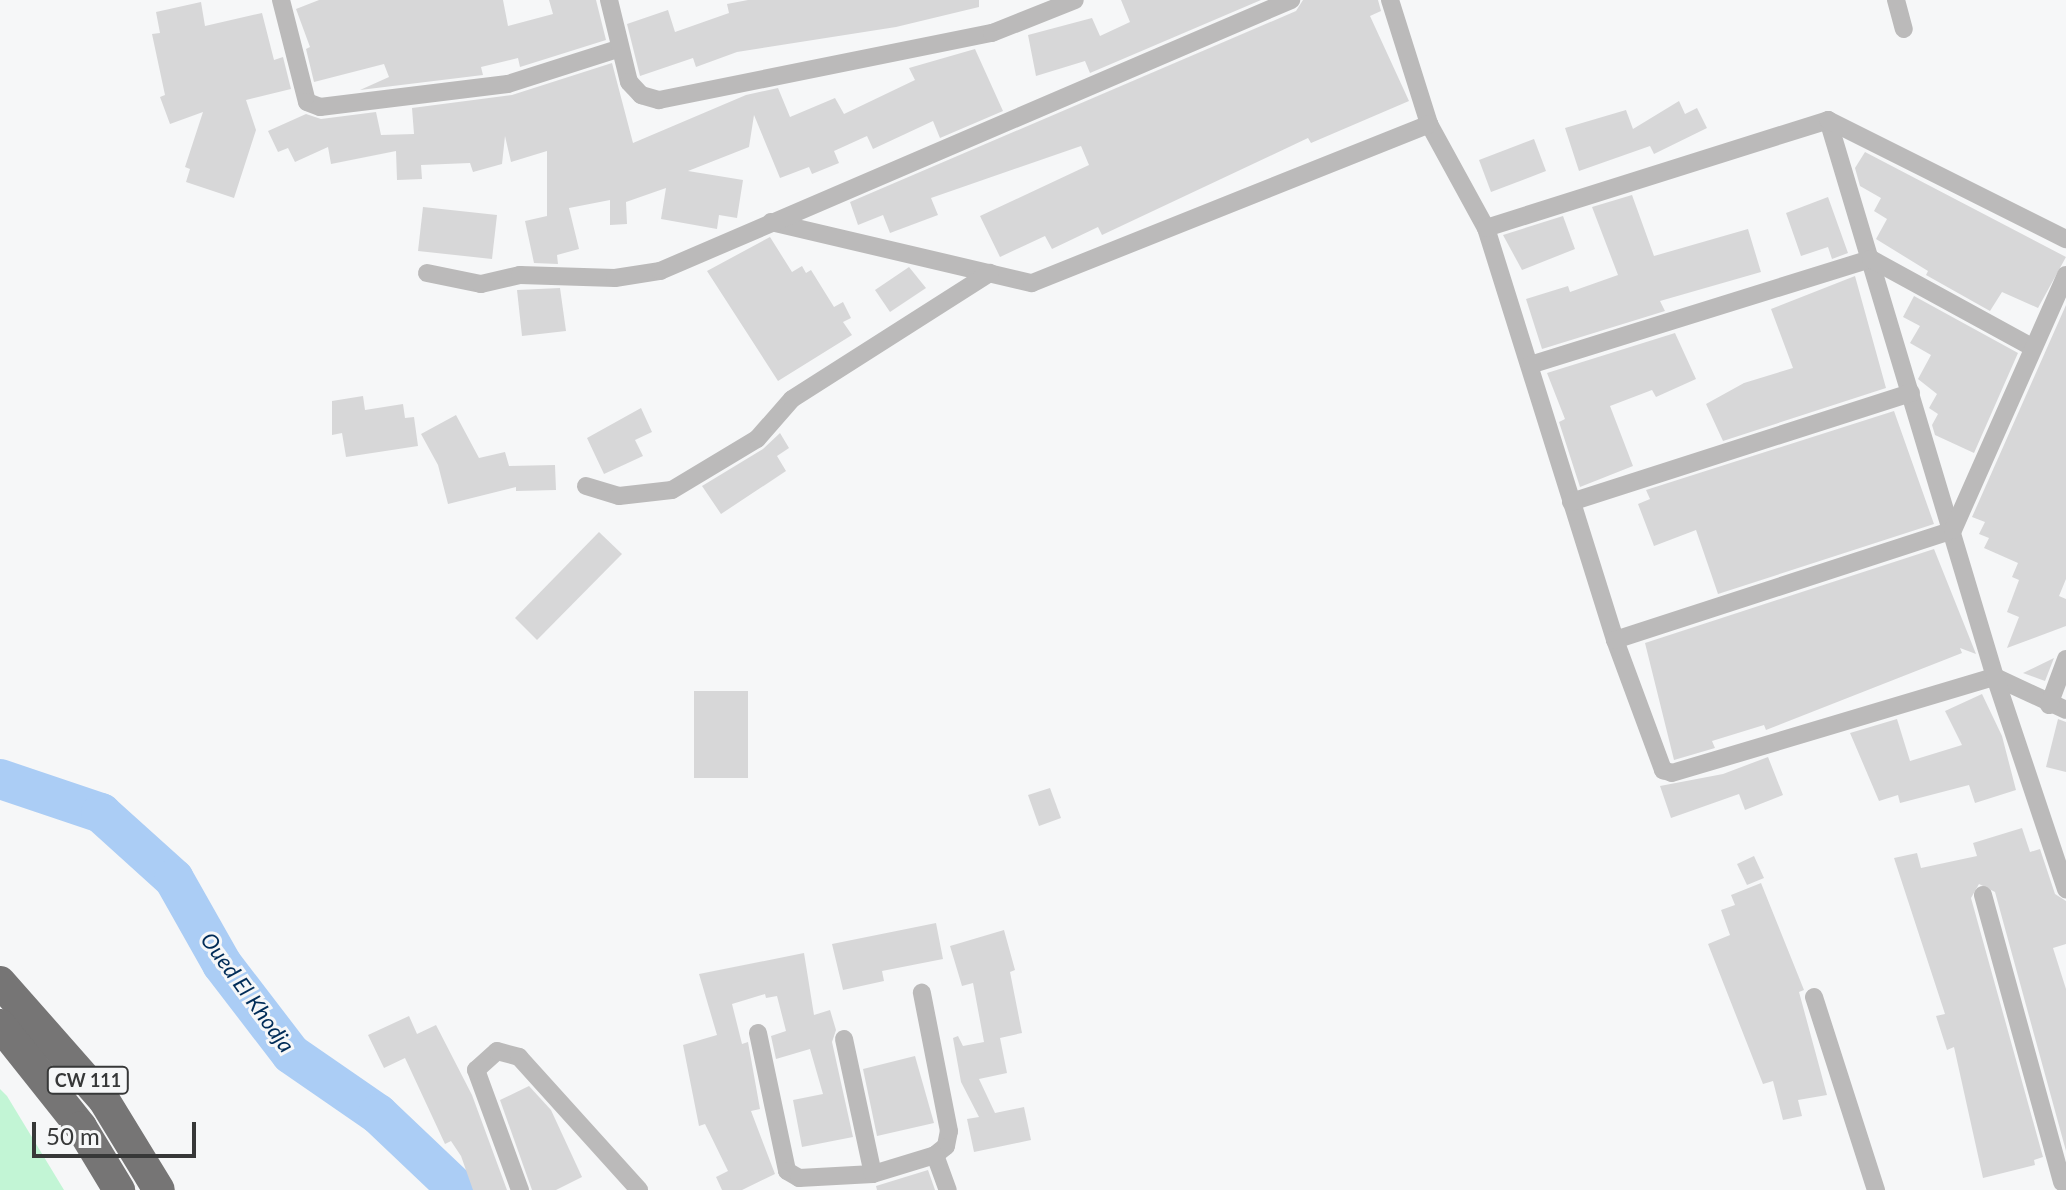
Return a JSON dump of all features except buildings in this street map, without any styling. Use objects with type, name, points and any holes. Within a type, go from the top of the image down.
[{"type":"highway","name":"CW 111","points":[[0,982],[68,1053],[111,1110],[159,1190]]},
{"type":"highway","points":[[0,1025],[81,1127],[119,1190]]},
{"type":"street","points":[[281,0],[307,102],[320,107],[508,84],[618,49]]},
{"type":"street","points":[[609,0],[618,49],[636,92],[659,100],[992,33],[1075,0]]},
{"type":"street","points":[[427,273],[481,284],[520,275],[637,276],[681,264],[771,222],[1291,0]]},
{"type":"street","points":[[1390,0],[1429,124],[1486,228],[1615,640],[1666,773],[1995,677],[2058,708],[2066,659]]},
{"type":"street","points":[[1896,0],[1904,29]]},
{"type":"street","points":[[1486,228],[1828,120],[2066,239]]},
{"type":"street","points":[[1828,120],[1995,677],[2066,889]]},
{"type":"street","points":[[771,222],[1032,283],[1429,124]]},
{"type":"street","points":[[1530,365],[1871,259],[2032,347]]},
{"type":"street","points":[[586,486],[619,496],[672,490],[757,439],[792,399],[990,273]]},
{"type":"street","points":[[1615,640],[1953,530],[2066,275]]},
{"type":"street","points":[[1571,502],[1911,393]]},
{"type":"street","points":[[1983,895],[2059,1185]]},
{"type":"street","points":[[758,1033],[787,1171],[799,1178],[850,1183],[935,1155],[946,1146],[949,1131],[922,993]]},
{"type":"street","points":[[1814,997],[1876,1190]]},
{"type":"street","points":[[844,1039],[873,1174]]},
{"type":"street","points":[[520,1190],[476,1070],[497,1051],[519,1057],[639,1190]]},
{"type":"street","points":[[935,1155],[948,1190]]},
{"type":"green space","points":[[0,1089],[7,1096],[64,1190],[0,1190]]},
{"type":"waterway","name":"Oued El Khodja","points":[[0,779],[101,813],[174,879],[222,964],[291,1054],[378,1114],[458,1190]]}]
